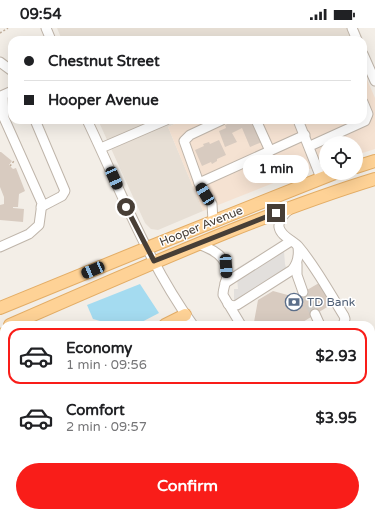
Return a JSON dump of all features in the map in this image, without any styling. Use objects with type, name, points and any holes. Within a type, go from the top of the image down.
[{"type":"main road","points":[[363,165],[375,161]]},
{"type":"main road","name":"Hooper Avenue","points":[[0,308],[319,179]]},
{"type":"main road","name":"Hooper Avenue","points":[[19,321],[154,261],[334,191],[375,179]]},
{"type":"main road","points":[[173,321],[185,315]]},
{"type":"street","points":[[367,63],[375,81]]},
{"type":"street","points":[[0,247],[29,234],[39,224],[42,207],[42,203],[2,118],[5,93]]},
{"type":"street","points":[[37,124],[65,191],[62,196],[42,207]]},
{"type":"street","points":[[89,124],[126,207],[171,293],[190,321]]},
{"type":"street","points":[[101,148],[157,124]]},
{"type":"street","points":[[207,124],[190,135],[184,141],[199,183],[212,204],[213,221]]},
{"type":"street","points":[[258,124],[270,151]]},
{"type":"street","points":[[300,124],[310,146],[319,172]]},
{"type":"street","points":[[310,146],[360,124]]},
{"type":"street","points":[[199,183],[305,135]]},
{"type":"street","points":[[291,207],[280,220],[279,226],[282,232],[309,259],[344,316],[344,321]]},
{"type":"street","points":[[198,244],[215,251],[220,255],[226,266],[227,276],[222,295],[239,321]]},
{"type":"street","points":[[228,304],[233,306],[237,305],[292,270],[296,264],[299,253],[294,244]]},
{"type":"street","points":[[225,283],[294,244]]},
{"type":"street","points":[[296,264],[297,275],[303,292]]},
{"type":"street","points":[[315,314],[318,321]]},
{"type":"path","points":[[0,32],[3,32],[8,28]]},
{"type":"path","points":[[10,166],[14,162]]},
{"type":"shaded area","points":[[57,28],[358,28],[362,36],[60,36]]},
{"type":"shaded area","points":[[367,79],[375,98],[375,149],[363,153],[363,136],[319,136],[319,166],[203,211],[168,127],[175,124],[367,124]]},
{"type":"shaded area","points":[[100,124],[175,124],[168,127],[203,211],[158,230],[151,229],[145,223]]},
{"type":"shaded area","points":[[279,243],[284,251],[288,275],[238,307],[234,300],[234,289],[238,289],[237,278],[234,270]]},
{"type":"water","points":[[140,284],[159,313],[144,321],[100,321],[93,319],[87,305]]},
{"type":"building","points":[[254,124],[262,142],[250,147],[242,128],[232,133],[237,142],[225,147],[219,131],[226,128],[225,125]]},
{"type":"building","points":[[219,140],[226,155],[217,159],[217,161],[212,164],[211,162],[202,166],[195,150],[204,146],[203,144],[209,142],[210,144]]},
{"type":"building","points":[[0,152],[12,161],[9,165],[13,169],[16,168],[25,191],[19,194],[18,207],[13,207],[24,209],[23,222],[0,220],[0,205],[4,204],[4,197],[0,187]]},
{"type":"building","name":"TD Bank","points":[[319,283],[332,304],[304,321],[254,321],[258,300],[273,291],[295,297]]},
{"type":"tunnel","points":[[303,292],[315,314]]},
{"type":"place","name":"TD Bank","points":[[294,302]]},
{"type":"route","points":[[126,207],[154,261],[276,213]]}]
